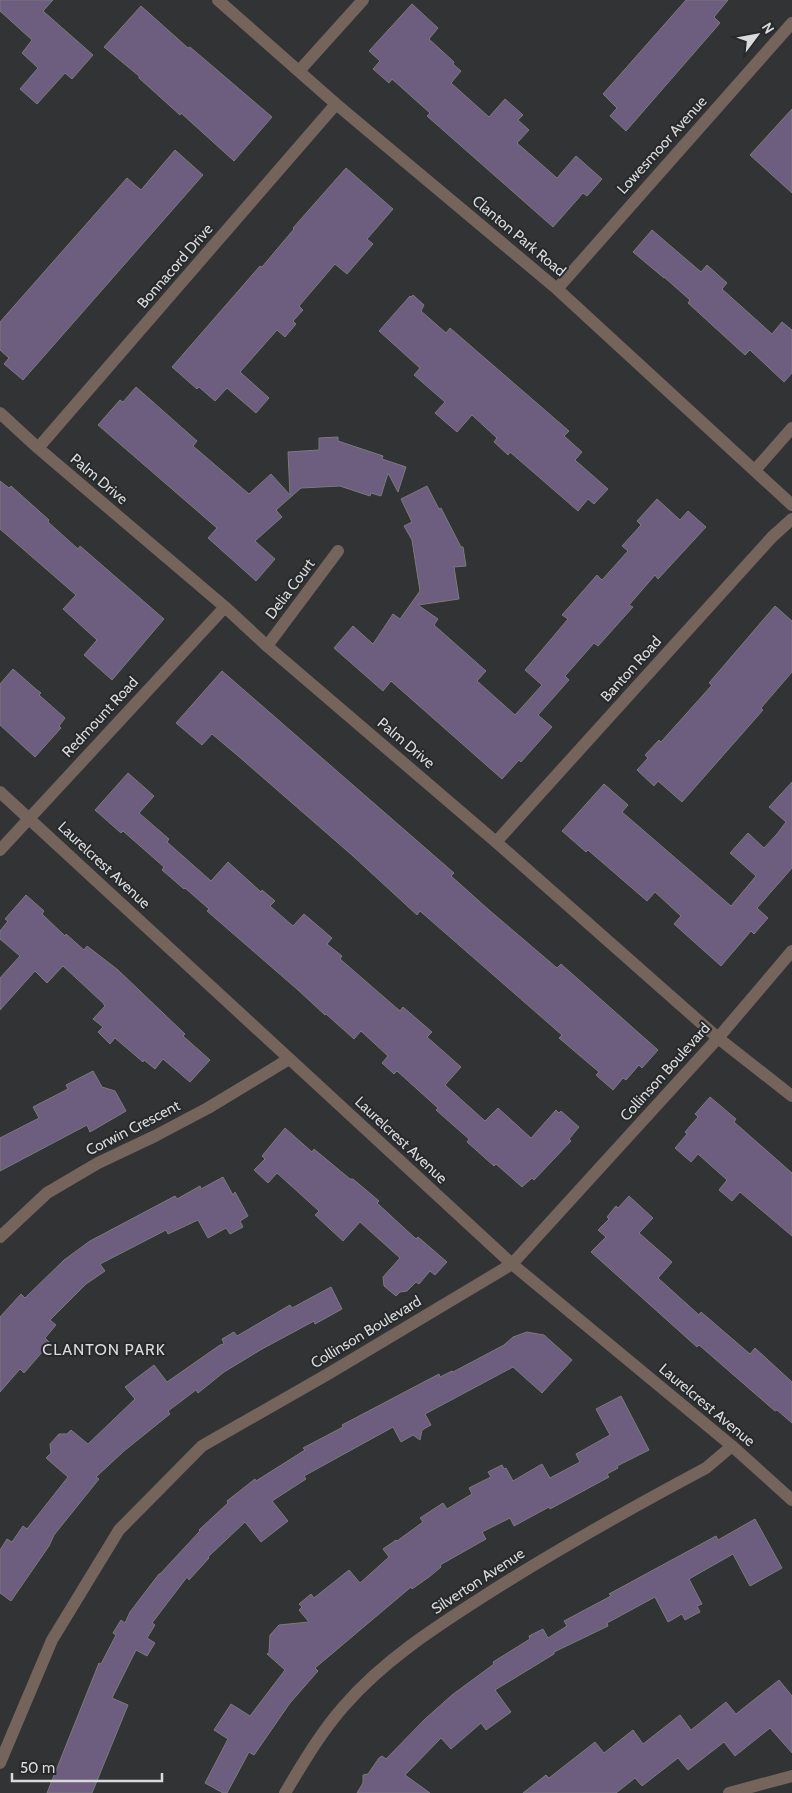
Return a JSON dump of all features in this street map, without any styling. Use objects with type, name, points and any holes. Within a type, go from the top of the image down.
[{"type":"street","name":"Clanton Park Road","points":[[218,0],[300,70],[336,104],[557,289],[792,506]]},
{"type":"street","points":[[300,70],[363,0]]},
{"type":"street","name":"Lowesmoor Avenue","points":[[557,289],[792,23]]},
{"type":"street","name":"Bonnacord Drive","points":[[38,448],[336,104]]},
{"type":"street","name":"Palm Drive","points":[[0,414],[496,842],[718,1038],[792,1096]]},
{"type":"street","points":[[755,470],[792,428]]},
{"type":"street","name":"Banton Road","points":[[496,842],[772,536],[792,519]]},
{"type":"street","name":"Delia Court","points":[[267,646],[338,551]]},
{"type":"street","name":"Redmount Road","points":[[0,850],[225,607]]},
{"type":"street","name":"Laurelcrest Avenue","points":[[0,792],[512,1264],[732,1446],[792,1500]]},
{"type":"street","name":"Collinson Boulevard","points":[[0,1763],[52,1640],[119,1530],[202,1446],[328,1374],[512,1264],[718,1038],[792,951]]},
{"type":"street","name":"Corwin Crescent","points":[[0,1236],[47,1193],[98,1163],[208,1108],[288,1059]]},
{"type":"street","name":"Silverton Avenue","points":[[285,1793],[303,1762],[343,1706],[392,1660],[443,1622],[528,1568],[658,1493],[706,1468],[732,1446]]},
{"type":"street","points":[[729,1793],[792,1776]]},
{"type":"building","points":[[0,0],[53,0],[43,11],[93,55],[72,79],[65,73],[37,104],[20,89],[38,68],[22,53],[32,40],[0,11]]},
{"type":"building","points":[[686,0],[728,0],[714,17],[720,23],[626,131],[610,116],[617,108],[603,94]]},
{"type":"building","points":[[412,4],[438,28],[429,39],[461,71],[451,83],[489,117],[505,99],[523,115],[518,120],[529,130],[517,143],[557,178],[576,156],[602,179],[587,196],[583,193],[553,227],[427,116],[430,113],[392,79],[389,83],[373,69],[380,61],[369,51]]},
{"type":"building","points":[[141,6],[188,48],[190,47],[272,117],[234,161],[104,47]]},
{"type":"building","points":[[792,109],[792,193],[750,155]]},
{"type":"building","points":[[175,150],[203,175],[23,380],[4,364],[9,358],[0,350],[0,322],[127,178],[141,190]]},
{"type":"building","points":[[346,168],[393,209],[367,239],[373,244],[347,274],[335,264],[299,306],[303,310],[293,321],[296,324],[285,337],[277,330],[240,372],[269,398],[256,413],[227,388],[215,401],[199,387],[197,389],[172,367],[260,266],[262,267],[293,228]]},
{"type":"building","points":[[652,230],[701,272],[707,265],[727,283],[722,289],[772,334],[782,322],[792,330],[792,373],[784,382],[750,350],[745,355],[688,303],[690,300],[633,252]]},
{"type":"building","points":[[413,295],[424,305],[421,311],[446,333],[450,328],[569,431],[564,436],[582,452],[575,460],[608,489],[594,504],[588,499],[578,511],[510,452],[508,455],[494,442],[497,438],[472,415],[457,432],[435,413],[445,402],[414,375],[420,368],[379,331]]},
{"type":"building","points":[[136,387],[197,441],[193,446],[249,494],[271,474],[290,495],[288,452],[319,450],[319,438],[338,437],[338,441],[383,456],[382,459],[406,467],[398,492],[388,473],[381,496],[371,493],[370,496],[340,486],[301,488],[276,510],[282,517],[255,541],[275,559],[256,581],[208,538],[217,528],[98,425],[120,400],[123,402]]},
{"type":"building","points":[[0,481],[9,488],[11,486],[78,549],[80,546],[164,619],[112,680],[84,655],[97,640],[63,609],[76,595],[0,529]]},
{"type":"building","points":[[427,486],[439,509],[441,508],[461,547],[463,547],[466,566],[454,567],[459,599],[418,605],[438,619],[434,625],[486,671],[477,681],[515,715],[542,685],[525,670],[568,619],[562,615],[597,575],[602,580],[628,551],[622,546],[641,525],[637,521],[657,499],[680,520],[688,511],[706,527],[658,579],[655,575],[629,605],[633,607],[598,646],[594,643],[565,676],[569,680],[538,715],[552,727],[521,762],[519,760],[502,779],[391,681],[383,691],[334,648],[353,626],[373,644],[393,614],[400,619],[420,591],[412,540],[404,526],[412,522],[401,499]]},
{"type":"building","points":[[775,606],[792,621],[792,672],[761,708],[763,710],[682,802],[658,781],[654,786],[637,770],[648,758],[645,755],[659,740],[661,742],[712,685],[709,683]]},
{"type":"building","points":[[13,669],[41,693],[39,695],[65,718],[59,726],[61,728],[35,757],[0,725],[0,684]]},
{"type":"building","points":[[222,671],[454,873],[451,876],[489,910],[557,968],[561,964],[658,1050],[642,1068],[639,1065],[626,1080],[623,1078],[613,1090],[596,1075],[599,1072],[559,1038],[562,1035],[420,911],[417,915],[353,856],[212,734],[202,745],[176,723]]},
{"type":"building","points":[[128,773],[154,796],[139,813],[169,839],[167,842],[211,881],[228,862],[261,892],[262,890],[275,901],[270,906],[293,926],[304,914],[332,938],[327,944],[342,956],[340,959],[400,1011],[403,1007],[432,1032],[427,1037],[461,1067],[445,1085],[485,1121],[498,1108],[531,1138],[556,1110],[559,1113],[561,1111],[579,1127],[569,1139],[571,1141],[534,1180],[532,1178],[522,1187],[496,1164],[494,1166],[467,1142],[469,1139],[436,1110],[438,1108],[397,1071],[394,1074],[382,1063],[388,1056],[361,1031],[354,1039],[325,1015],[207,911],[209,909],[162,870],[164,867],[123,831],[121,833],[95,810]]},
{"type":"building","points":[[792,782],[792,868],[757,908],[768,918],[754,934],[751,931],[721,966],[674,924],[681,916],[655,892],[647,901],[588,850],[586,852],[562,831],[604,784],[628,805],[622,812],[731,906],[756,876],[730,853],[748,833],[764,848],[777,834],[786,822],[769,807]]},
{"type":"building","points":[[26,895],[44,911],[42,914],[65,936],[66,934],[84,950],[87,946],[118,970],[185,1034],[183,1036],[210,1060],[190,1082],[163,1059],[155,1069],[144,1060],[143,1062],[115,1038],[110,1044],[98,1032],[103,1027],[93,1019],[105,1006],[63,966],[47,983],[35,971],[0,1010],[0,978],[20,956],[0,939],[0,931],[8,921],[5,919]]},
{"type":"building","points":[[93,1071],[102,1087],[115,1091],[126,1111],[90,1132],[87,1125],[0,1171],[0,1138],[39,1118],[33,1107],[68,1089],[66,1085]]},
{"type":"building","points":[[710,1097],[736,1119],[734,1122],[792,1173],[792,1236],[740,1192],[732,1201],[719,1190],[727,1180],[698,1154],[691,1162],[675,1148],[687,1134],[685,1132],[698,1117],[695,1114]]},
{"type":"building","points":[[285,1128],[312,1152],[314,1149],[350,1179],[353,1179],[379,1201],[377,1203],[416,1239],[418,1237],[447,1262],[435,1275],[430,1271],[419,1284],[416,1282],[407,1291],[400,1292],[396,1296],[384,1286],[383,1277],[400,1258],[360,1222],[343,1241],[315,1215],[319,1211],[277,1173],[268,1183],[254,1170],[265,1159],[262,1156]]},
{"type":"building","points":[[223,1177],[233,1195],[235,1192],[248,1216],[240,1221],[243,1227],[230,1234],[226,1228],[208,1238],[198,1220],[168,1234],[166,1230],[100,1264],[105,1271],[86,1284],[50,1320],[56,1325],[45,1338],[50,1343],[24,1373],[20,1369],[0,1392],[0,1317],[21,1294],[25,1298],[64,1260],[90,1241],[175,1196],[177,1199],[200,1186],[201,1189]]},
{"type":"building","points":[[629,1196],[653,1218],[639,1233],[672,1262],[658,1278],[699,1315],[701,1312],[750,1354],[755,1348],[792,1382],[792,1423],[777,1410],[775,1411],[699,1345],[697,1347],[591,1252],[606,1237],[598,1230],[609,1219],[607,1217],[616,1206],[618,1208]]},
{"type":"building","points":[[331,1287],[342,1309],[315,1324],[314,1321],[262,1349],[224,1372],[198,1393],[196,1390],[168,1411],[170,1414],[124,1451],[96,1477],[99,1479],[54,1535],[49,1546],[11,1601],[0,1593],[0,1550],[7,1539],[12,1542],[23,1526],[27,1529],[68,1477],[46,1458],[51,1453],[50,1444],[59,1434],[67,1434],[71,1430],[88,1444],[135,1399],[125,1387],[154,1365],[167,1382],[224,1344],[222,1339],[234,1332],[237,1336],[290,1305],[292,1308]]},
{"type":"building","points":[[527,1332],[544,1335],[572,1360],[542,1393],[513,1367],[425,1414],[431,1425],[422,1430],[420,1440],[413,1435],[401,1442],[393,1427],[304,1476],[306,1479],[272,1501],[288,1521],[261,1542],[245,1522],[208,1557],[189,1580],[187,1577],[152,1623],[155,1625],[147,1638],[155,1643],[147,1656],[136,1650],[112,1698],[128,1705],[92,1793],[47,1793],[99,1663],[101,1664],[116,1635],[113,1633],[121,1620],[125,1623],[130,1612],[159,1574],[199,1530],[228,1503],[227,1501],[255,1479],[256,1481],[305,1450],[303,1448],[343,1427],[342,1425],[439,1374],[440,1377],[453,1372],[504,1345],[513,1337]]},
{"type":"building","points":[[621,1396],[649,1450],[617,1466],[618,1468],[607,1474],[609,1477],[550,1509],[549,1507],[514,1526],[510,1518],[482,1532],[486,1539],[440,1565],[441,1567],[429,1577],[412,1589],[411,1587],[315,1668],[318,1671],[290,1703],[254,1755],[249,1752],[227,1793],[223,1793],[205,1783],[228,1739],[214,1730],[231,1704],[250,1716],[285,1670],[267,1654],[269,1653],[270,1635],[279,1625],[309,1622],[299,1610],[302,1607],[299,1604],[311,1594],[314,1598],[349,1570],[360,1583],[389,1557],[383,1549],[423,1522],[420,1518],[443,1503],[447,1509],[472,1494],[469,1488],[491,1477],[488,1472],[502,1465],[504,1469],[506,1468],[513,1481],[542,1464],[550,1478],[580,1462],[576,1454],[610,1435],[596,1409]]},
{"type":"building","points":[[755,1519],[782,1568],[750,1586],[733,1554],[689,1579],[702,1604],[697,1606],[700,1612],[685,1620],[682,1614],[668,1622],[655,1597],[607,1623],[608,1626],[554,1652],[554,1654],[495,1690],[511,1712],[486,1730],[481,1723],[451,1749],[441,1738],[405,1775],[430,1793],[357,1793],[363,1783],[363,1775],[368,1774],[379,1758],[382,1756],[386,1759],[425,1719],[452,1695],[494,1664],[493,1662],[530,1639],[529,1636],[543,1629],[548,1638],[567,1626],[564,1621],[611,1596],[609,1594],[716,1536],[718,1540]]},
{"type":"building","points":[[779,1680],[792,1696],[792,1753],[770,1728],[735,1756],[724,1742],[688,1770],[678,1758],[642,1786],[635,1778],[616,1793],[523,1793],[546,1775],[549,1778],[595,1742],[604,1753],[633,1730],[643,1744],[680,1715],[691,1730],[726,1702],[736,1714]]},
{"type":"district","name":"CLANTON PARK","points":[[104,1349]]}]
